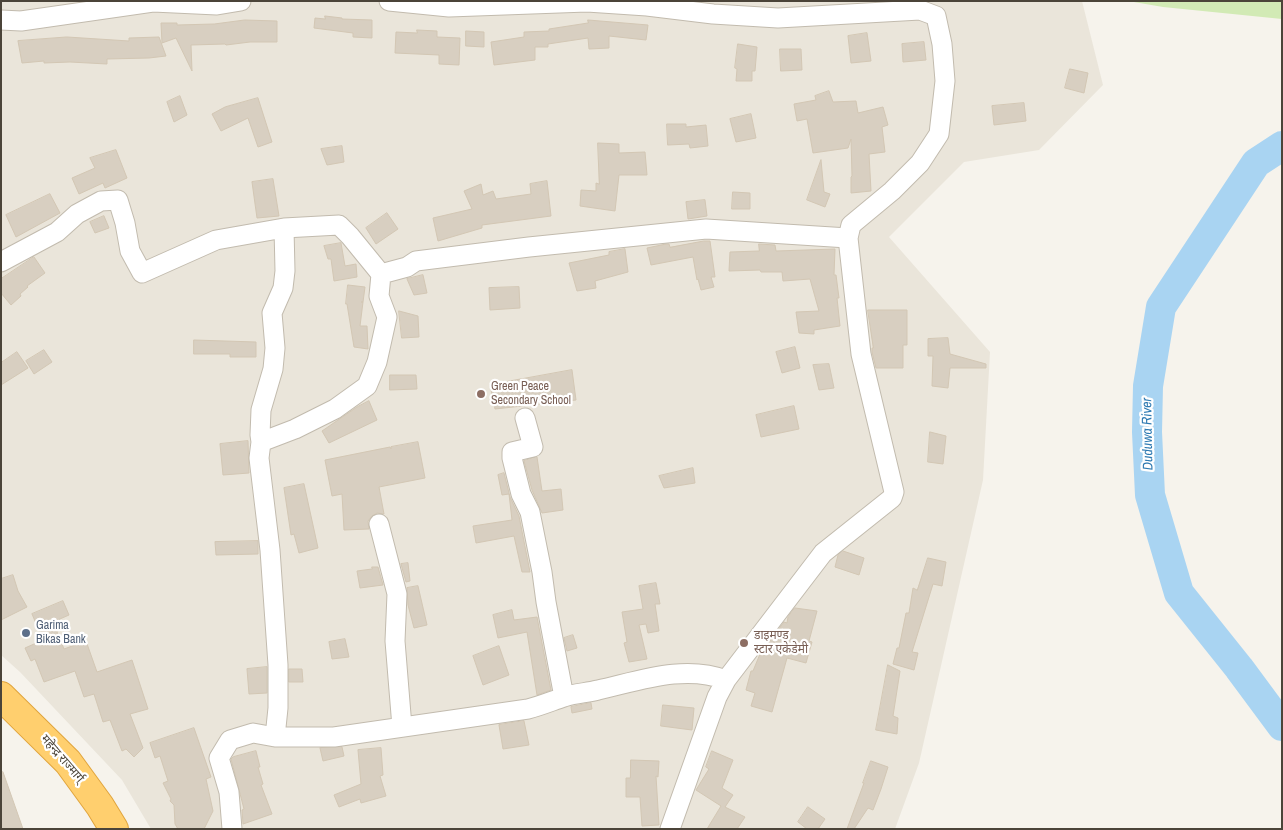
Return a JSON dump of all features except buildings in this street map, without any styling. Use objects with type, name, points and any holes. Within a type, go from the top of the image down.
[{"type":"highway","name":"महेन्द्र राज्मार्ग्","points":[[1,696],[68,762],[114,829]]},
{"type":"street","points":[[1,20],[21,21],[153,2],[218,5],[241,1]]},
{"type":"street","points":[[389,1],[449,7],[587,2],[778,18],[920,10],[936,16],[942,44],[945,81],[939,134],[920,163],[892,191],[851,225],[848,238],[861,354],[894,492],[892,498],[823,553],[726,680],[717,696],[670,829]]},
{"type":"street","points":[[1,262],[57,232],[77,214],[101,201],[118,200],[130,251],[142,273],[216,240],[284,228],[339,225],[381,274],[379,296],[387,317],[378,362],[367,386],[335,409],[296,430],[262,442]]},
{"type":"street","points":[[275,737],[278,708],[278,665],[270,550],[258,458],[262,442],[260,434],[261,410],[274,369],[275,348],[272,313],[283,288],[285,271],[284,228]]},
{"type":"street","points":[[381,274],[407,267],[416,261],[706,229],[848,238]]},
{"type":"street","points":[[525,418],[533,447],[512,452],[512,458],[520,494],[530,512],[532,520],[564,697]]},
{"type":"street","points":[[379,524],[397,594],[395,641],[402,726]]},
{"type":"street","points":[[232,829],[229,792],[219,758],[230,740],[253,733],[275,737],[334,737],[528,709],[564,697],[597,691],[638,679],[696,673],[716,676],[726,680]]},
{"type":"shaded area","points":[[1,1],[1082,1],[1103,85],[1039,150],[964,162],[889,237],[990,352],[983,480],[919,763],[895,829],[151,829],[122,780],[20,672],[1,655]]},
{"type":"green space","points":[[1128,1],[1282,1],[1282,19],[1163,7]]},
{"type":"waterway","name":"Duduwa River","points":[[1282,146],[1256,163],[1161,307],[1148,386],[1147,432],[1150,495],[1179,593],[1239,668],[1282,726]]},
{"type":"place","name":"Green Peace Secondary School","points":[[481,394]]},
{"type":"place","name":"Garima Bikas Bank","points":[[26,633]]},
{"type":"place","name":"डाइमण्ड स्टार एकेडेमी","points":[[744,643]]}]
